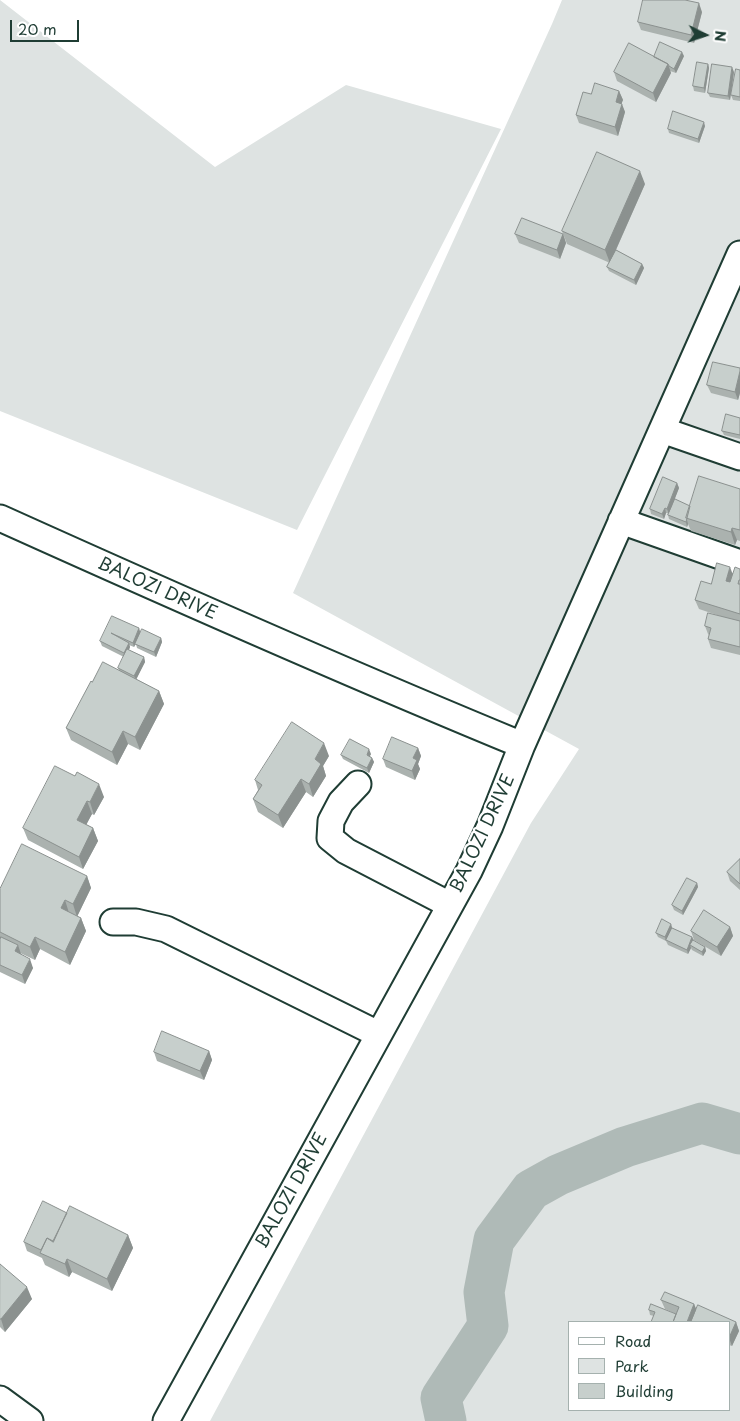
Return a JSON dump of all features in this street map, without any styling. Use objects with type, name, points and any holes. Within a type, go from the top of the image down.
[{"type":"street","points":[[522,745],[740,254]]},
{"type":"street","points":[[662,430],[740,457]]},
{"type":"street","name":"BALOZI DRIVE","points":[[0,518],[381,687],[522,745],[490,826],[469,870],[166,1421]]},
{"type":"street","points":[[621,522],[740,563]]},
{"type":"street","points":[[358,784],[341,802],[331,821],[330,838],[346,851],[450,905]]},
{"type":"street","points":[[112,922],[136,922],[166,929],[378,1034]]},
{"type":"street","points":[[0,1399],[30,1421]]},
{"type":"green space","points":[[0,0],[215,167],[346,85],[501,129],[297,530],[0,411]]},
{"type":"green space","points":[[562,0],[740,0],[740,1421],[210,1421],[531,823],[579,749],[293,593]]},
{"type":"building","points":[[643,0],[685,0],[699,3],[691,35],[638,22]]},
{"type":"building","points":[[660,42],[682,52],[674,69],[654,57]]},
{"type":"building","points":[[629,43],[668,64],[653,93],[614,72]]},
{"type":"building","points":[[697,62],[708,64],[704,88],[693,86]]},
{"type":"building","points":[[712,64],[732,67],[728,96],[708,93]]},
{"type":"building","points":[[736,69],[740,70],[740,97],[731,95]]},
{"type":"building","points":[[595,83],[619,91],[616,102],[622,104],[615,127],[576,115],[583,92],[591,94]]},
{"type":"building","points":[[673,111],[704,122],[698,139],[668,129]]},
{"type":"building","points":[[597,152],[640,171],[605,250],[562,231]]},
{"type":"building","points":[[522,218],[563,234],[557,250],[515,234]]},
{"type":"building","points":[[616,250],[642,264],[634,280],[607,267]]},
{"type":"building","points":[[713,362],[740,368],[735,392],[707,385]]},
{"type":"building","points":[[726,414],[740,418],[740,435],[722,431]]},
{"type":"building","points":[[699,476],[740,489],[740,530],[732,528],[731,532],[686,518]]},
{"type":"building","points":[[663,477],[677,483],[667,509],[665,508],[662,514],[650,509]]},
{"type":"building","points":[[675,499],[690,506],[686,522],[668,515]]},
{"type":"building","points":[[717,563],[730,567],[726,581],[730,582],[735,567],[740,569],[738,584],[740,584],[740,614],[695,600],[701,581],[711,584]]},
{"type":"building","points":[[708,613],[740,621],[740,647],[708,639],[711,628],[705,626]]},
{"type":"building","points":[[112,616],[139,628],[133,643],[111,633],[129,643],[124,653],[100,641]]},
{"type":"building","points":[[142,629],[161,638],[154,652],[135,644]]},
{"type":"building","points":[[127,649],[144,657],[134,676],[118,668]]},
{"type":"building","points":[[103,662],[159,691],[135,737],[123,731],[112,752],[66,728]]},
{"type":"building","points":[[292,722],[324,743],[315,759],[321,764],[309,784],[301,779],[278,815],[253,799],[262,785],[255,780]]},
{"type":"building","points":[[392,737],[418,748],[413,758],[417,760],[412,771],[383,759]]},
{"type":"building","points":[[350,739],[369,749],[367,755],[372,758],[367,768],[341,755]]},
{"type":"building","points":[[55,766],[75,776],[77,772],[99,784],[90,802],[87,801],[77,820],[93,828],[79,857],[23,828]]},
{"type":"building","points":[[22,844],[87,876],[73,904],[65,900],[61,908],[81,918],[65,952],[35,937],[30,947],[0,932],[0,889]]},
{"type":"building","points":[[740,859],[740,884],[727,872]]},
{"type":"building","points":[[687,878],[697,883],[682,911],[672,905]]},
{"type":"building","points":[[704,910],[730,927],[717,947],[691,931]]},
{"type":"building","points":[[662,919],[671,924],[665,937],[656,933]]},
{"type":"building","points":[[672,928],[692,937],[687,950],[666,940]]},
{"type":"building","points":[[1,937],[18,945],[15,951],[30,959],[22,975],[0,965]]},
{"type":"building","points":[[693,940],[705,947],[702,952],[690,945]]},
{"type":"building","points":[[162,1031],[209,1051],[200,1071],[154,1052]]},
{"type":"building","points":[[43,1201],[67,1213],[53,1241],[47,1238],[41,1250],[24,1242]]},
{"type":"building","points":[[70,1206],[128,1235],[107,1279],[67,1259],[65,1264],[40,1253],[47,1238],[53,1242]]},
{"type":"building","points":[[0,1264],[27,1287],[1,1319],[0,1319]]},
{"type":"building","points":[[665,1292],[694,1304],[687,1321],[673,1321],[679,1307],[661,1300]]},
{"type":"building","points":[[651,1304],[676,1314],[673,1321],[651,1321],[655,1312],[649,1310]]},
{"type":"building","points":[[698,1305],[736,1322],[730,1336],[730,1321],[691,1321]]},
{"type":"waterway","points":[[446,1421],[441,1398],[488,1326],[484,1292],[494,1240],[531,1190],[558,1175],[625,1147],[702,1123],[740,1134]]}]
